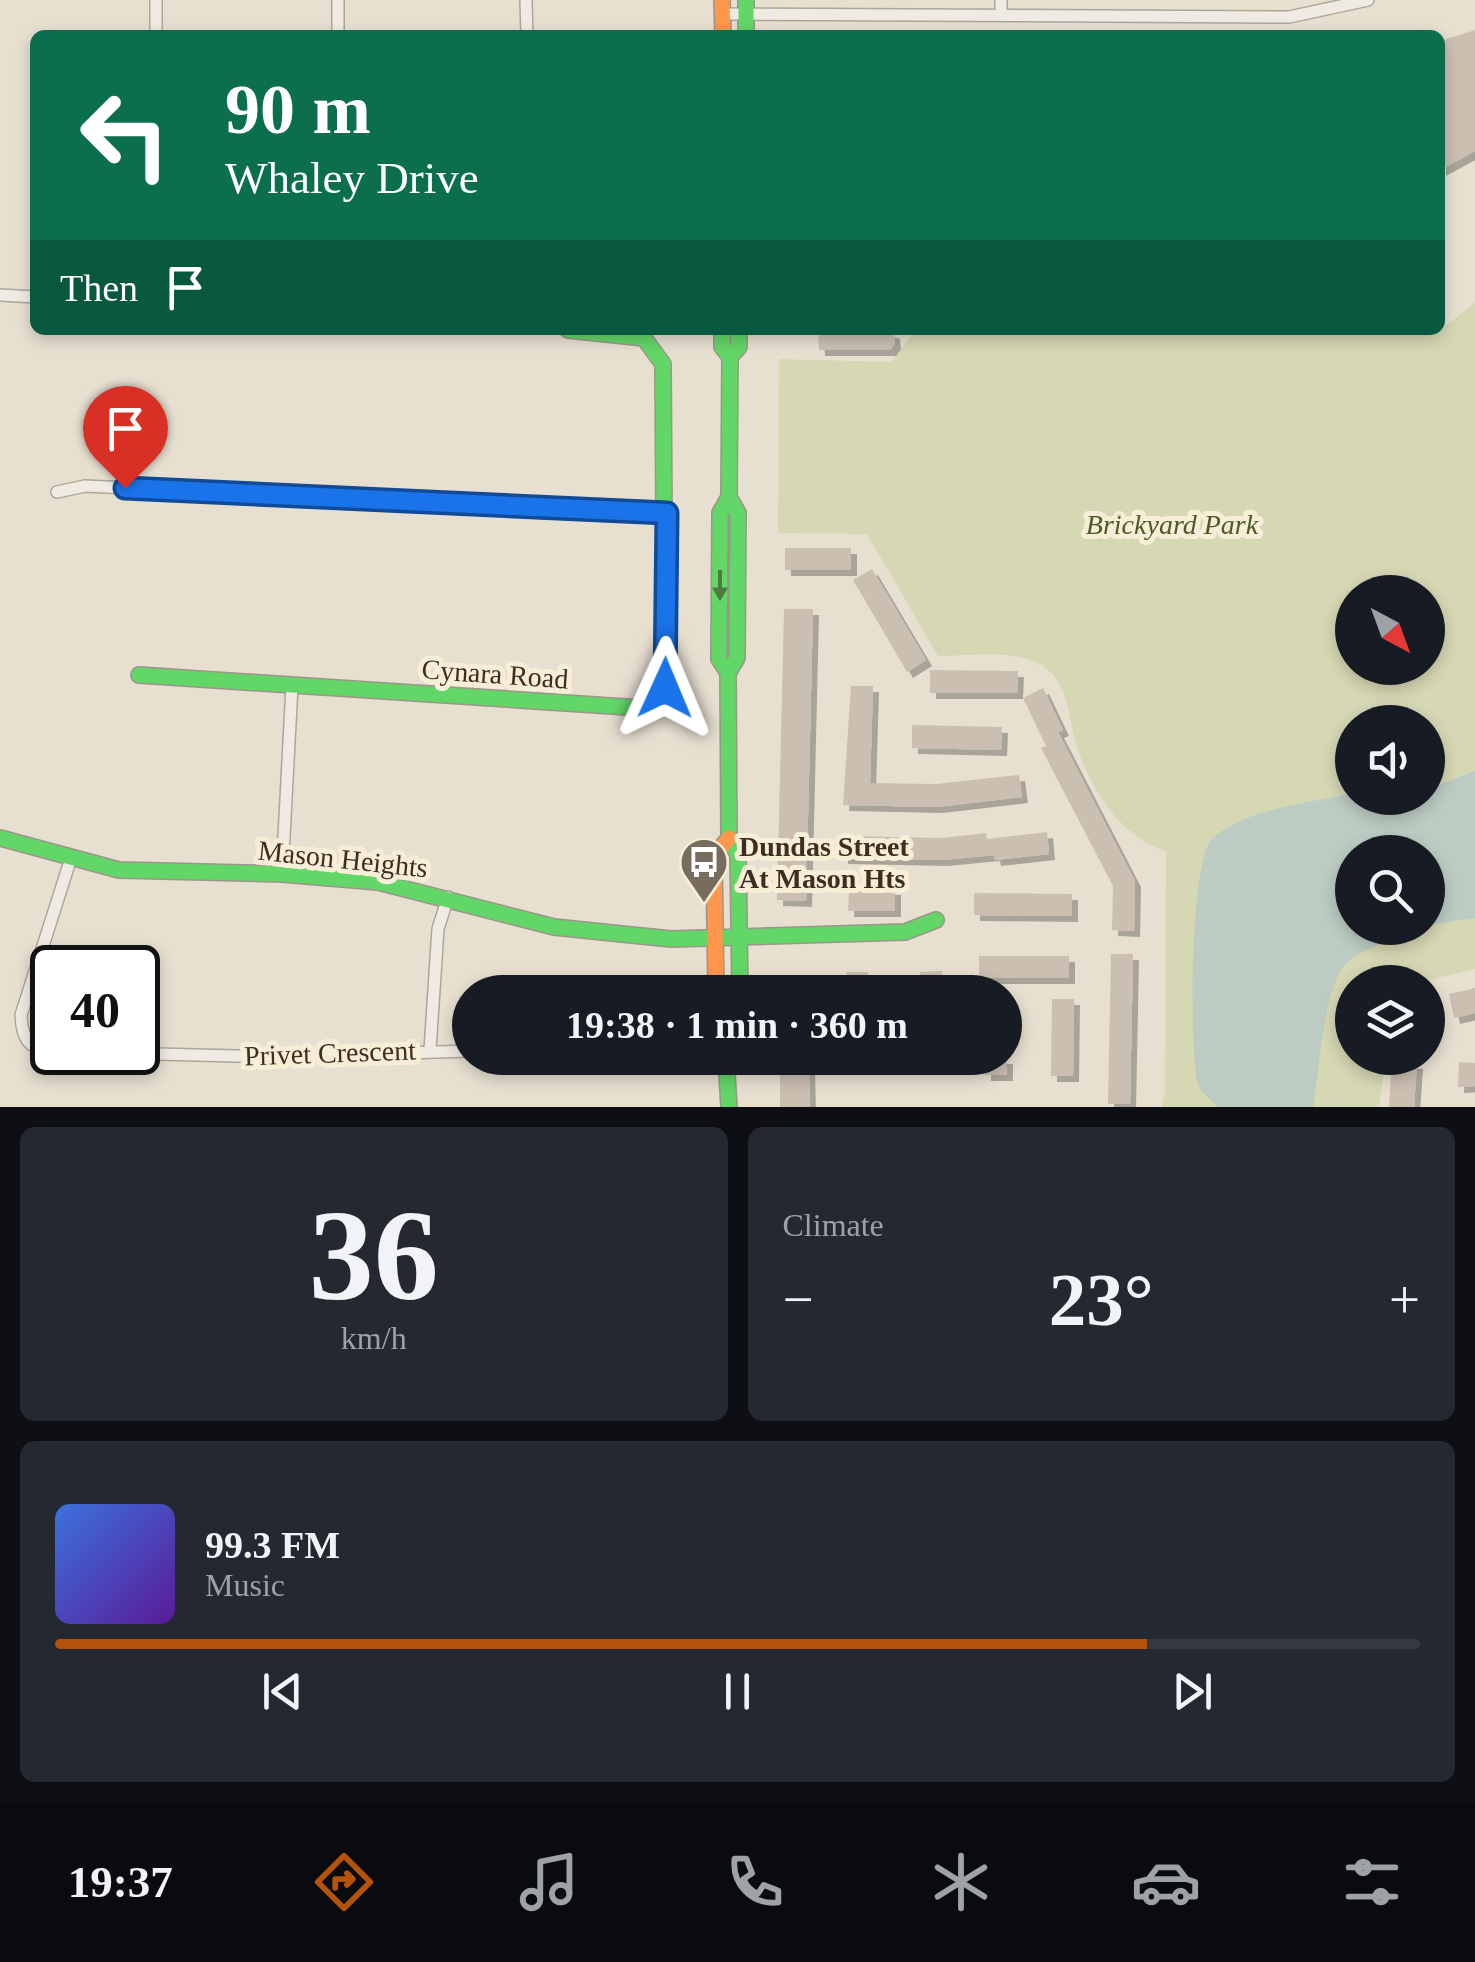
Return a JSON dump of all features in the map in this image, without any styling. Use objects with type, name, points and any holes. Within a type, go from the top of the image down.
[{"type":"street","points":[[156,0],[156,30]]},
{"type":"street","points":[[338,0],[338,30]]},
{"type":"street","points":[[526,0],[526,30]]},
{"type":"street","points":[[1001,0],[1001,16]]},
{"type":"street","points":[[722,7],[1001,16],[1289,18],[1368,0]]},
{"type":"street","points":[[0,295],[30,297]]},
{"type":"street","name":"Cynara Road","points":[[139,675],[642,708],[660,697],[665,688],[664,364],[644,338],[630,335]]},
{"type":"street","points":[[722,335],[722,347],[730,357],[729,497],[720,513],[719,659],[728,674],[729,838],[738,855],[740,975]]},
{"type":"street","points":[[730,357],[739,347],[740,335]]},
{"type":"street","points":[[57,492],[85,486],[667,513]]},
{"type":"street","points":[[282,874],[292,686]]},
{"type":"street","name":"Mason Heights","points":[[0,838],[142,872],[282,874],[378,882],[554,927],[740,940],[904,932],[936,920]]},
{"type":"street","points":[[716,975],[714,856],[729,838]]},
{"type":"street","points":[[43,945],[71,858]]},
{"type":"street","name":"Privet Crescent","points":[[160,1054],[276,1057],[430,1050],[438,929],[448,897]]},
{"type":"street","points":[[30,984],[20,1015],[23,1037],[30,1046]]},
{"type":"street","points":[[430,1050],[452,1051]]},
{"type":"street","points":[[727,1075],[729,1107]]},
{"type":"green space","name":"Brickyard Park","points":[[1475,303],[1475,969],[1445,976],[1445,965],[1335,965],[1335,1075],[1384,1075],[1379,1107],[1161,1107],[1165,1093],[1166,851],[1136,836],[1101,797],[1078,750],[1061,686],[1044,667],[1009,656],[938,656],[867,534],[778,533],[779,359],[891,362],[911,335],[1445,335],[1445,326]]},
{"type":"shaded area","points":[[1475,771],[1475,918],[1445,922],[1445,835],[1335,835],[1335,945],[1380,945],[1346,965],[1335,965],[1313,1107],[1218,1107],[1198,1084],[1193,1035],[1193,957],[1199,882],[1212,839],[1259,814],[1335,796],[1335,815],[1445,815],[1445,782]]},
{"type":"building","points":[[1475,30],[1475,151],[1445,167],[1445,39]]},
{"type":"building","points":[[818,335],[894,335],[890,350],[819,350]]},
{"type":"building","points":[[785,548],[851,548],[851,570],[785,570]]},
{"type":"building","points":[[872,569],[926,660],[907,672],[853,580]]},
{"type":"building","points":[[784,609],[813,609],[806,901],[777,900]]},
{"type":"building","points":[[930,670],[1018,671],[1017,693],[930,693]]},
{"type":"building","points":[[851,686],[873,686],[870,783],[936,784],[1019,775],[1022,797],[937,807],[843,805]]},
{"type":"building","points":[[1043,688],[1063,730],[1058,732],[1135,881],[1134,931],[1112,930],[1113,886],[1041,748],[1046,746],[1023,698]]},
{"type":"building","points":[[912,725],[1002,727],[1001,750],[912,748]]},
{"type":"building","points":[[1047,832],[1049,854],[995,860],[994,855],[942,860],[842,858],[842,836],[941,838],[986,833],[987,839]]},
{"type":"building","points":[[849,889],[895,889],[895,911],[848,911]]},
{"type":"building","points":[[974,893],[1072,894],[1072,916],[974,915]]},
{"type":"building","points":[[1111,954],[1133,954],[1130,1104],[1108,1104]]},
{"type":"building","points":[[979,956],[1069,956],[1069,978],[979,975]]},
{"type":"building","points":[[942,971],[942,975],[920,975]]},
{"type":"building","points":[[846,972],[868,972],[868,975]]},
{"type":"building","points":[[1475,988],[1475,1013],[1454,1018],[1449,994]]},
{"type":"building","points":[[1052,999],[1074,999],[1073,1076],[1051,1076]]},
{"type":"building","points":[[1459,1062],[1475,1063],[1475,1086],[1458,1087]]},
{"type":"building","points":[[780,1075],[809,1075],[810,1107],[780,1107]]},
{"type":"building","points":[[1391,1075],[1416,1075],[1414,1107],[1389,1107]]},
{"type":"traffic: fast","points":[[746,0],[746,30]]},
{"type":"traffic: fast","points":[[139,675],[642,708],[660,697],[665,666],[663,364],[644,338],[616,335]]},
{"type":"traffic: fast","points":[[722,335],[722,347],[730,357],[729,497],[720,513],[719,659],[728,673]]},
{"type":"traffic: fast","points":[[730,357],[739,347],[739,335]]},
{"type":"traffic: fast","points":[[729,497],[738,513],[737,658],[728,673],[729,838],[738,855],[740,975]]},
{"type":"traffic: fast","points":[[0,838],[119,870],[282,874],[378,882],[554,927],[671,939],[905,932],[936,920]]},
{"type":"traffic: fast","points":[[727,1075],[729,1107]]},
{"type":"traffic: slow","points":[[722,0],[723,30]]},
{"type":"traffic: slow","points":[[716,975],[714,856],[729,838]]},
{"type":"place","name":"Dundas Street At Mason Hts","points":[[704,904]]},
{"type":"route","points":[[125,488],[667,513],[665,688]]}]
